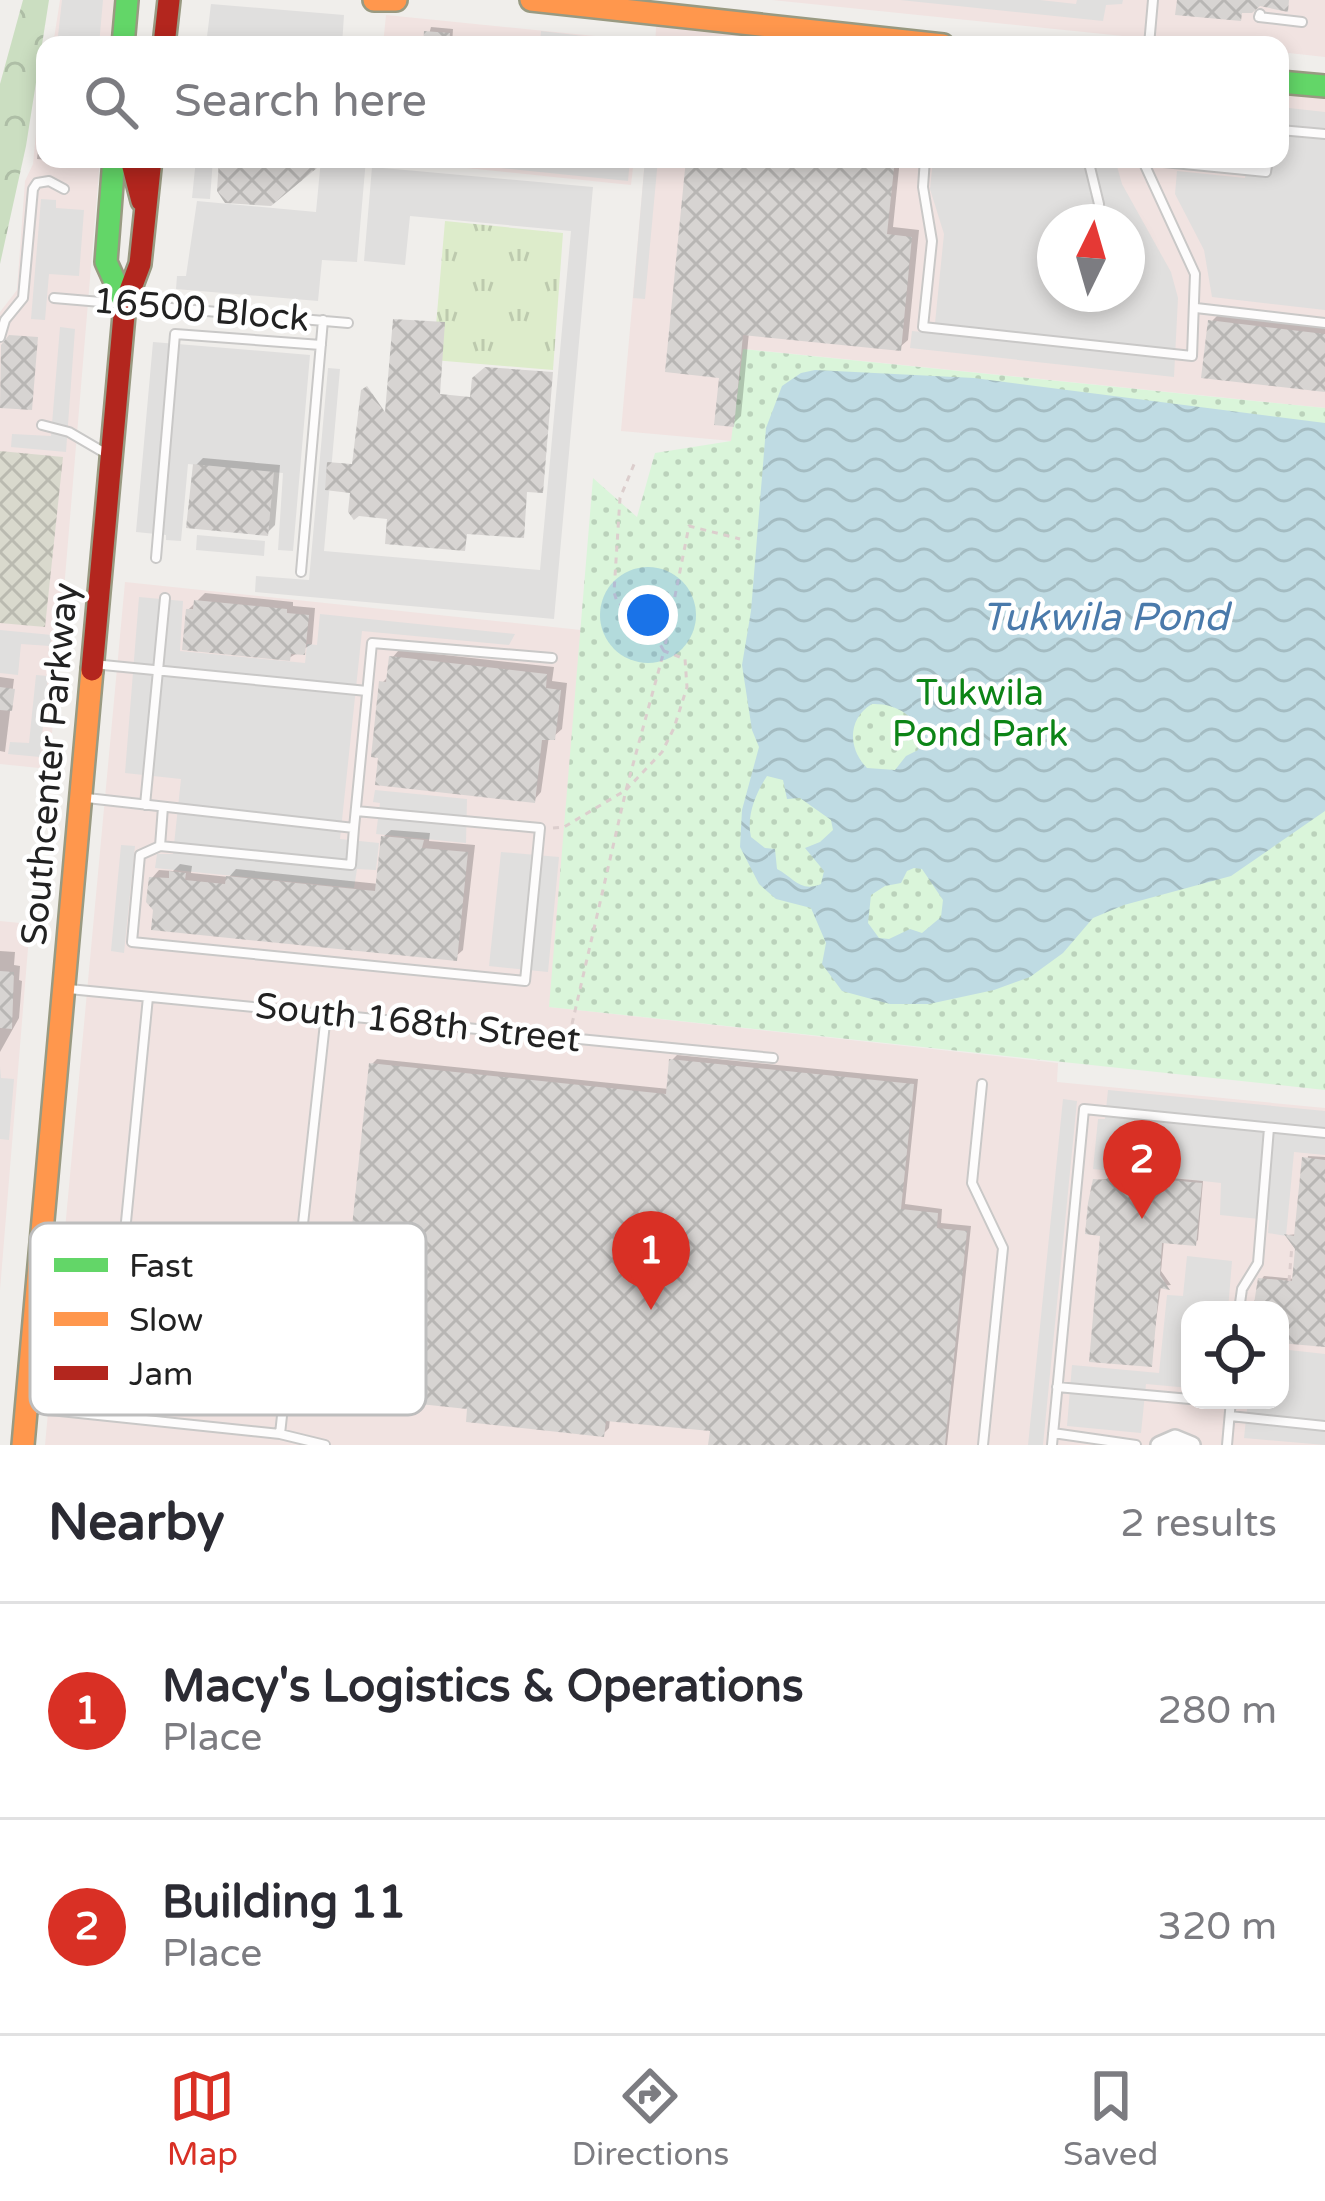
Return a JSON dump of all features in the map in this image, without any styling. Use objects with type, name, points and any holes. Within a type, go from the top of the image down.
[{"type":"main road","points":[[124,36],[127,0]]},
{"type":"main road","points":[[165,36],[169,0]]},
{"type":"main road","points":[[374,0],[396,0]]},
{"type":"main road","points":[[531,0],[681,8],[879,36]]},
{"type":"main road","points":[[1289,83],[1325,86]]},
{"type":"main road","name":"Southcenter Parkway","points":[[113,168],[106,262],[125,304]]},
{"type":"main road","points":[[133,168],[145,213]]},
{"type":"main road","name":"Southcenter Parkway","points":[[43,1223],[125,304],[140,264],[150,168]]},
{"type":"main road","name":"Southcenter Parkway","points":[[22,1445],[30,1363]]},
{"type":"street","points":[[1159,1445],[1174,1438],[1192,1445]]},
{"type":"lane","points":[[1149,36],[1153,0]]},
{"type":"lane","points":[[1260,14],[1302,22]]},
{"type":"lane","points":[[1289,131],[1325,134]]},
{"type":"lane","points":[[924,168],[922,188],[932,242],[923,327],[1192,356],[1195,274],[1145,168]]},
{"type":"lane","points":[[1090,168],[1100,204]]},
{"type":"lane","points":[[1226,168],[1267,172],[1267,168]]},
{"type":"lane","points":[[0,337],[5,320],[23,298],[33,189],[49,181],[64,189]]},
{"type":"lane","name":"16500 Block","points":[[54,298],[348,322]]},
{"type":"lane","points":[[1196,308],[1325,323]]},
{"type":"lane","points":[[302,572],[323,320]]},
{"type":"lane","points":[[156,558],[175,334],[321,345]]},
{"type":"lane","points":[[42,425],[69,432],[111,458]]},
{"type":"lane","points":[[145,805],[164,598]]},
{"type":"lane","points":[[356,811],[539,828],[525,981],[132,942],[140,855],[160,846],[351,866],[356,811],[368,691],[372,643],[552,658]]},
{"type":"lane","points":[[92,664],[368,691]]},
{"type":"lane","points":[[79,797],[355,828]]},
{"type":"lane","points":[[160,846],[164,807]]},
{"type":"lane","name":"South 168th Street","points":[[64,988],[772,1058]]},
{"type":"lane","points":[[126,1223],[148,997]]},
{"type":"lane","points":[[303,1223],[326,1014]]},
{"type":"lane","points":[[982,1084],[972,1183],[1003,1248],[983,1445]]},
{"type":"lane","points":[[1052,1445],[1084,1109],[1325,1133]]},
{"type":"lane","points":[[1240,1301],[1258,1263],[1269,1128]]},
{"type":"lane","points":[[1057,1388],[1181,1399]]},
{"type":"lane","points":[[26,1407],[30,1407]]},
{"type":"lane","points":[[1227,1445],[1230,1409]]},
{"type":"lane","points":[[98,1415],[280,1434],[325,1445]]},
{"type":"lane","points":[[280,1434],[282,1415]]},
{"type":"lane","points":[[1230,1416],[1325,1426]]},
{"type":"lane","points":[[1053,1433],[1136,1445]]},
{"type":"path","points":[[539,828],[564,827],[626,790],[662,752],[682,707],[688,674],[685,659],[664,651],[647,622],[617,602],[614,592],[620,498],[635,462]]},
{"type":"path","points":[[569,1038],[626,790],[664,651],[688,526],[740,539]]},
{"type":"path","points":[[1289,1281],[1292,1245]]},
{"type":"shaded area","points":[[60,0],[114,0],[111,36],[54,36]]},
{"type":"shaded area","points":[[62,0],[103,0],[100,36],[58,36]]},
{"type":"shaded area","points":[[772,0],[1325,0],[1325,57],[1289,53],[1289,36],[1122,36]]},
{"type":"shaded area","points":[[900,0],[1076,4],[1077,0],[1123,0],[1106,5],[1103,21]]},
{"type":"shaded area","points":[[211,4],[344,15],[343,36],[207,36]]},
{"type":"shaded area","points":[[657,13],[881,36],[656,36]]},
{"type":"shaded area","points":[[386,15],[595,36],[384,36]]},
{"type":"shaded area","points":[[541,31],[584,36],[541,36]]},
{"type":"shaded area","points":[[1289,78],[1325,82],[1325,408],[744,349],[732,441],[621,431],[644,168],[1289,168]]},
{"type":"shaded area","points":[[1289,108],[1325,112],[1325,310],[1212,297],[1204,250],[1175,194],[1177,171],[1245,178],[1247,168],[1289,168]]},
{"type":"shaded area","points":[[36,133],[36,168],[99,168],[49,769],[0,764],[0,312],[17,290],[25,181],[33,164]]},
{"type":"shaded area","points":[[195,168],[212,168],[210,199],[192,198]]},
{"type":"shaded area","points":[[320,168],[365,168],[357,262],[322,260],[318,301],[176,289],[177,276],[186,276],[197,201],[316,212]]},
{"type":"shaded area","points":[[372,168],[593,187],[554,619],[255,592],[256,576],[309,580],[328,368],[340,369],[324,551],[540,570],[571,231],[410,216],[405,265],[364,261]]},
{"type":"shaded area","points":[[467,168],[633,168],[631,185]]},
{"type":"shaded area","points":[[501,168],[629,168],[628,181]]},
{"type":"shaded area","points":[[644,168],[657,168],[645,299],[633,298]]},
{"type":"shaded area","points":[[932,168],[1118,168],[1133,204],[1037,204],[1037,312],[1145,312],[1145,225],[1171,272],[1178,298],[1174,377],[910,348],[912,331],[934,333],[944,234],[930,189]]},
{"type":"shaded area","points":[[41,199],[56,200],[56,208],[84,210],[79,276],[49,274],[45,320],[31,319]]},
{"type":"shaded area","points":[[60,327],[75,329],[66,452],[11,447],[12,434],[51,436]]},
{"type":"shaded area","points":[[153,342],[310,355],[293,551],[278,550],[283,473],[188,464],[181,541],[136,532]]},
{"type":"shaded area","points":[[0,451],[63,457],[45,627],[0,623]]},
{"type":"shaded area","points":[[197,535],[265,541],[264,556],[196,550]]},
{"type":"shaded area","points":[[125,582],[581,630],[550,1007],[1058,1063],[1057,1082],[1325,1108],[1325,1445],[45,1445],[48,1415],[426,1415],[426,1223],[66,1223]]},
{"type":"shaded area","points":[[139,597],[183,601],[180,651],[305,663],[307,644],[317,645],[320,614],[515,634],[509,645],[362,631],[340,839],[379,843],[376,870],[357,869],[354,888],[155,868],[157,854],[173,854],[181,779],[125,773]]},
{"type":"shaded area","points":[[0,630],[52,635],[50,646],[21,644],[18,675],[0,673]]},
{"type":"shaded area","points":[[36,675],[48,676],[40,757],[8,754],[10,742],[29,743]]},
{"type":"shaded area","points":[[375,790],[467,799],[466,843],[376,834],[380,803],[373,802]]},
{"type":"shaded area","points":[[121,845],[135,846],[124,953],[111,951]]},
{"type":"shaded area","points":[[501,852],[559,857],[548,972],[489,966]]},
{"type":"shaded area","points":[[0,921],[30,924],[0,1290]]},
{"type":"shaded area","points":[[0,1066],[1,1078],[14,1079],[9,1140],[0,1139]]},
{"type":"shaded area","points":[[1108,1090],[1325,1111],[1325,1155],[1294,1152],[1286,1236],[1268,1233],[1269,1220],[1220,1215],[1221,1183],[1093,1169],[1098,1119],[1105,1119]]},
{"type":"shaded area","points":[[1063,1099],[1077,1101],[1043,1445],[1028,1445]]},
{"type":"shaded area","points":[[1187,1256],[1232,1261],[1229,1301],[1181,1301],[1181,1387],[1146,1384],[1141,1433],[1067,1426],[1072,1365],[1159,1373],[1167,1295],[1183,1296]]},
{"type":"shaded area","points":[[1289,1350],[1325,1354],[1325,1445],[1244,1438],[1247,1409],[1289,1409]]},
{"type":"green space","points":[[23,0],[49,0],[43,36],[36,36],[36,83],[26,146],[0,264],[0,84]]},
{"type":"green space","points":[[445,221],[563,233],[553,370],[433,360]]},
{"type":"green space","name":"Tukwila Pond","points":[[743,349],[1325,408],[1325,1090],[549,1007],[593,478],[637,517],[655,453],[731,441]]},
{"type":"water","name":"Tukwila Pond","points":[[801,373],[974,378],[1325,423],[1325,811],[1231,876],[1093,918],[1063,953],[1030,977],[929,1004],[890,1004],[842,991],[822,964],[826,943],[811,908],[776,899],[759,884],[740,847],[742,810],[759,747],[742,665],[766,428],[782,386]],"holes":[[[872,704],[900,710],[918,730],[918,750],[895,770],[867,768],[856,752],[854,726]],[[767,776],[783,780],[787,799],[800,798],[831,820],[833,830],[805,848],[824,871],[821,884],[797,883],[777,869],[775,849],[751,837],[756,797]],[[922,869],[943,900],[941,917],[922,933],[910,929],[889,939],[879,938],[868,923],[871,895],[901,883],[907,871]]]},
{"type":"building","points":[[1177,0],[1289,0],[1288,12],[1260,6],[1252,13],[1242,13],[1241,21],[1175,15]]},
{"type":"building","points":[[424,31],[450,33],[450,36],[424,36]]},
{"type":"building","points":[[218,168],[317,168],[271,206],[225,203],[217,191]]},
{"type":"building","points":[[685,168],[894,168],[887,234],[912,237],[901,351],[743,335],[734,427],[714,425],[719,378],[665,372]]},
{"type":"building","points":[[393,319],[445,322],[440,394],[470,397],[472,378],[485,367],[553,372],[543,493],[527,492],[524,538],[467,534],[465,551],[385,544],[387,519],[359,516],[354,520],[348,512],[350,493],[325,490],[327,462],[352,464],[361,390],[367,386],[385,412]]},
{"type":"building","points":[[1208,320],[1325,334],[1325,392],[1201,378]]},
{"type":"building","points":[[9,335],[38,337],[32,410],[0,408],[1,345]]},
{"type":"building","points":[[193,464],[274,472],[268,536],[186,528]]},
{"type":"building","points":[[194,600],[309,615],[305,655],[291,654],[290,661],[182,650],[186,609],[193,609]]},
{"type":"building","points":[[389,656],[547,674],[546,688],[561,690],[555,740],[542,740],[535,803],[375,785],[378,758],[371,757],[379,681],[386,682]]},
{"type":"building","points":[[0,687],[15,689],[12,711],[0,710]]},
{"type":"building","points":[[381,836],[424,840],[422,848],[468,852],[457,961],[151,930],[153,910],[146,902],[149,877],[169,878],[169,871],[186,873],[185,880],[225,884],[226,876],[375,891]]},
{"type":"building","points":[[0,971],[14,972],[12,1029],[0,1028]]},
{"type":"building","points":[[669,1059],[914,1084],[901,1209],[938,1213],[937,1228],[967,1231],[945,1445],[708,1445],[710,1431],[606,1421],[604,1437],[466,1422],[467,1409],[426,1405],[426,1223],[352,1223],[369,1063],[666,1094]]},
{"type":"building","points":[[1302,1157],[1325,1160],[1325,1347],[1289,1344],[1289,1301],[1254,1301],[1258,1278],[1292,1281],[1295,1249],[1284,1234],[1294,1236]]},
{"type":"building","points":[[1112,1175],[1202,1183],[1196,1246],[1162,1243],[1160,1275],[1170,1290],[1159,1288],[1152,1367],[1089,1362],[1100,1236],[1085,1234],[1088,1203],[1093,1179]]},
{"type":"traffic: fast","points":[[124,36],[127,0]]},
{"type":"traffic: fast","points":[[1289,83],[1325,86]]},
{"type":"traffic: fast","points":[[113,168],[106,262],[125,304]]},
{"type":"traffic: slow","points":[[374,0],[396,0]]},
{"type":"traffic: slow","points":[[531,0],[861,36]]},
{"type":"traffic: slow","points":[[43,1223],[92,670]]},
{"type":"traffic: slow","points":[[23,1445],[30,1366]]},
{"type":"traffic: jam","points":[[165,36],[169,0]]},
{"type":"traffic: jam","points":[[133,168],[142,201]]},
{"type":"traffic: jam","points":[[92,670],[125,304],[140,264],[150,168]]},
{"type":"place","name":"Building 11","points":[[1142,1219]]},
{"type":"place","name":"Macy's Logistics & Operations","points":[[651,1310]]},
{"type":"park label","name":"Tukwila Pond Park","points":[[980,714]]}]
